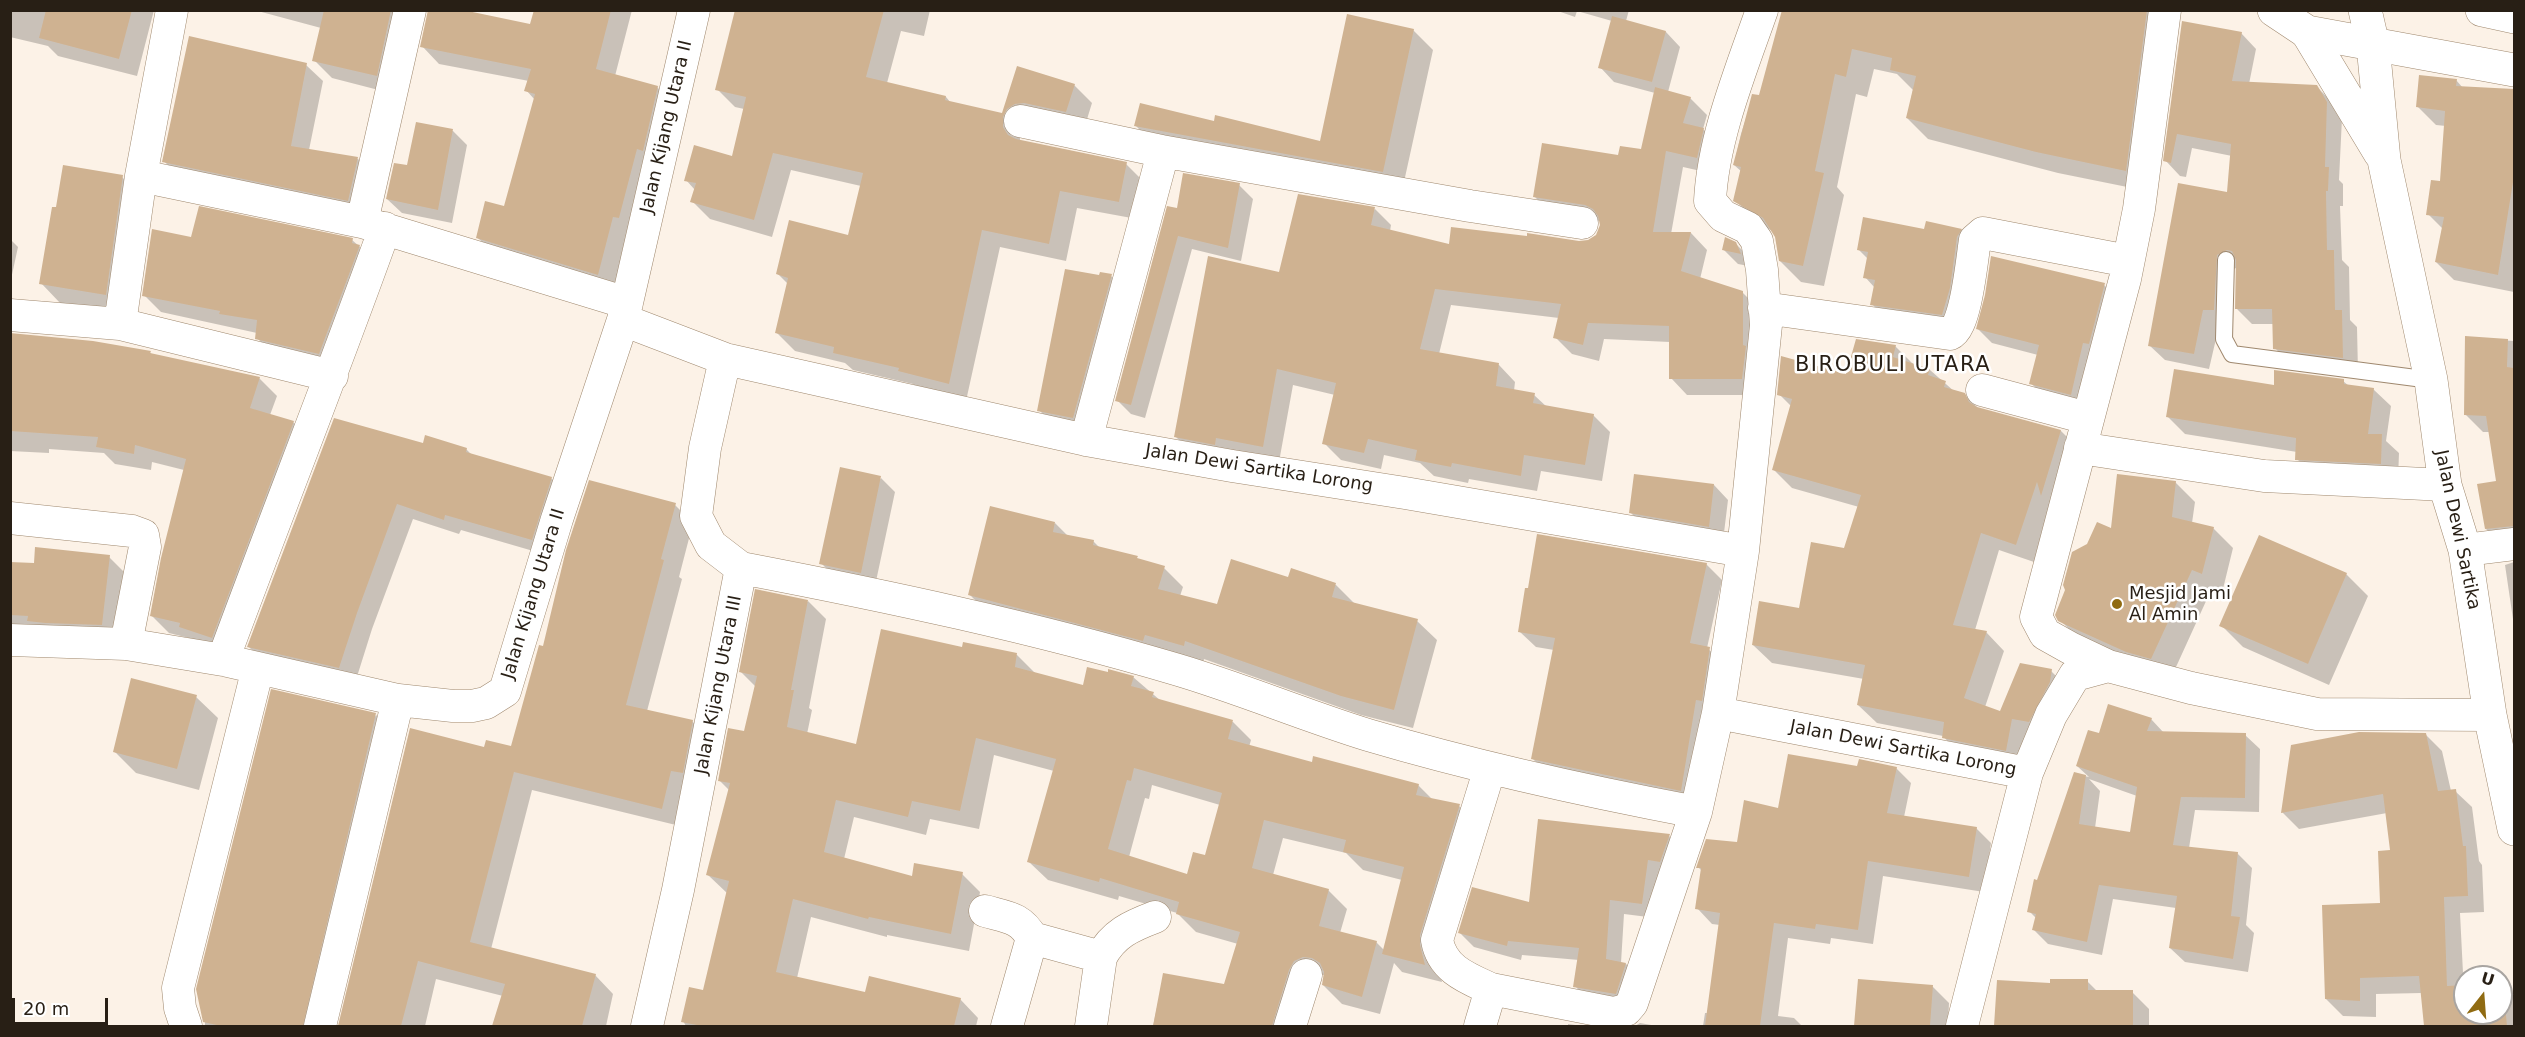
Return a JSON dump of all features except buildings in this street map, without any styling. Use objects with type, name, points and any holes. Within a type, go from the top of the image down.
[{"type":"main road","points":[[2274,10],[2373,45],[2514,70]]},
{"type":"main road","points":[[2366,10],[2373,45],[2384,160]]},
{"type":"main road","points":[[2482,10],[2514,17]]},
{"type":"main road","points":[[2305,21],[2384,160]]},
{"type":"main road","name":"Jalan Dewi Sartika","points":[[2384,160],[2431,380],[2445,485],[2465,550],[2490,715],[2514,829]]},
{"type":"street","points":[[120,324],[141,176],[172,10]]},
{"type":"street","points":[[223,660],[278,509],[332,376],[374,225],[410,10]]},
{"type":"street","name":"Jalan Kijang Utara II","points":[[10,640],[126,644],[223,660],[398,700],[472,706],[486,704],[505,691],[557,519],[625,312],[694,10]]},
{"type":"street","points":[[1490,768],[1437,940],[1439,952],[1450,967],[1491,989],[1613,1013],[1626,1010],[1632,1003],[1696,813],[1718,713],[1743,551],[1766,325],[1757,241],[1748,228],[1723,216],[1710,201],[1711,176],[1736,84],[1762,10]]},
{"type":"street","points":[[2165,10],[2139,209],[2128,261],[2036,617],[2045,634],[2108,666],[2191,688],[2317,714],[2490,715]]},
{"type":"street","points":[[1020,121],[1161,151],[1470,206],[1582,223]]},
{"type":"street","points":[[1086,440],[1160,164],[1161,151]]},
{"type":"street","name":"Jalan Dewi Sartika Lorong","points":[[141,176],[374,225],[625,312],[725,359],[1086,440],[1743,551]]},
{"type":"street","points":[[1764,308],[1950,334],[1957,330],[1962,315],[1975,240],[1983,233],[2128,261]]},
{"type":"street","points":[[10,315],[120,324],[332,376]]},
{"type":"street","points":[[725,359],[705,448],[696,516],[711,545],[741,568],[929,607],[1093,646],[1178,670],[1366,734],[1546,783],[1696,813]]},
{"type":"street","points":[[1982,390],[2087,418]]},
{"type":"street","points":[[2080,448],[2265,476],[2445,485]]},
{"type":"street","points":[[10,518],[132,531],[143,535],[146,547],[126,644]]},
{"type":"street","points":[[2465,550],[2514,544]]},
{"type":"street","name":"Jalan Kijang Utara III","points":[[647,1026],[678,891],[741,568]]},
{"type":"street","name":"Jalan Dewi Sartika Lorong","points":[[1718,713],[2027,773],[2051,715],[2075,675],[2108,666]]},
{"type":"street","points":[[186,1026],[180,1008],[178,988],[258,668]]},
{"type":"street","points":[[320,1026],[398,700]]},
{"type":"street","points":[[1962,1026],[2027,773]]},
{"type":"street","points":[[985,911],[1017,920],[1026,926],[1032,938],[1008,1026]]},
{"type":"street","points":[[1092,1026],[1101,957],[1106,947],[1125,928],[1155,917]]},
{"type":"street","points":[[1032,938],[1101,957]]},
{"type":"street","points":[[1290,1026],[1306,975]]},
{"type":"street","points":[[1480,1026],[1491,989]]},
{"type":"lane","points":[[2226,260],[2224,339],[2232,354],[2431,380]]},
{"type":"place","name":"Mesjid Jami Al Amin","points":[[2117,604]]},
{"type":"district","name":"BIROBULI UTARA","points":[[1893,366]]}]
